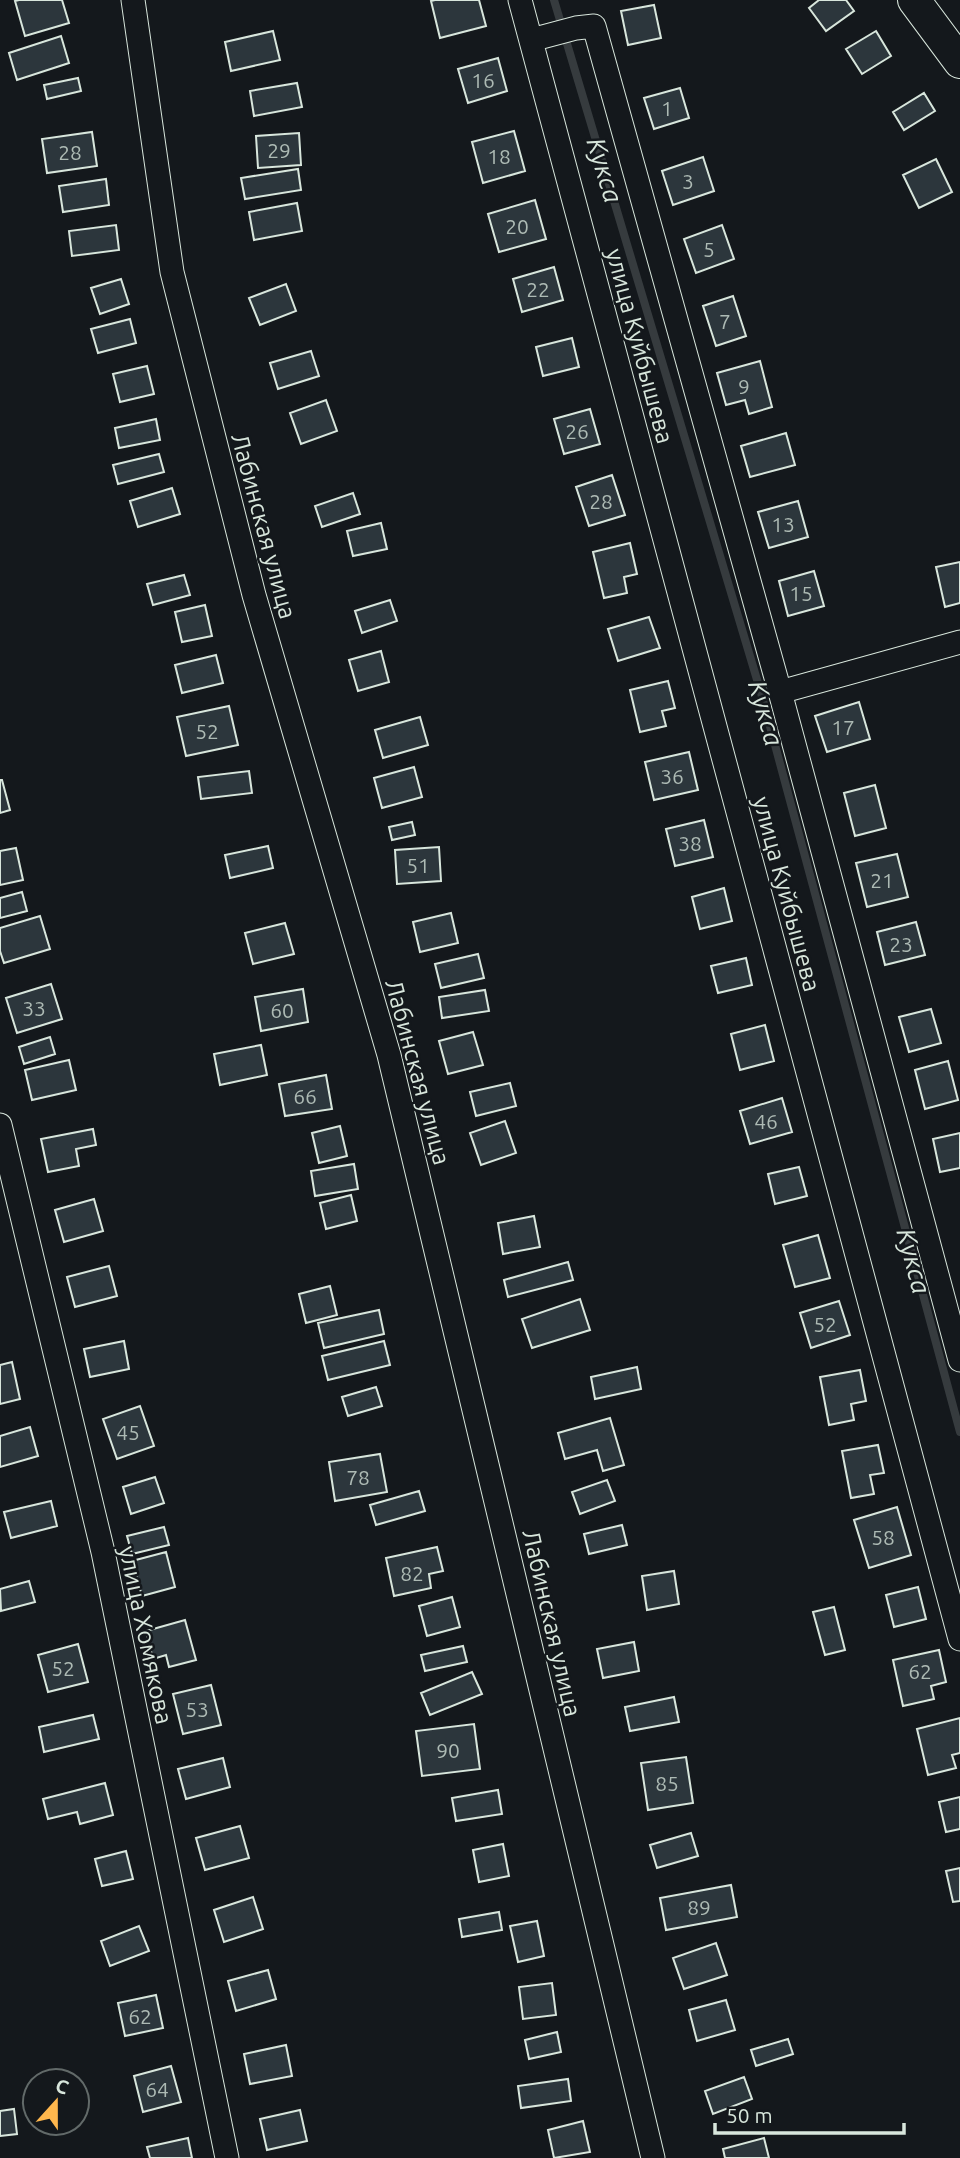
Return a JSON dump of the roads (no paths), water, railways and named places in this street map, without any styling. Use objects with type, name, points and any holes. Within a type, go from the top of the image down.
[{"type":"street","name":"Лабинская улица","points":[[133,0],[172,272],[254,595],[388,1055],[653,2158]]},
{"type":"street","name":"улица Куйбышева","points":[[520,0],[542,38],[960,1639]]},
{"type":"street","points":[[914,0],[960,62]]},
{"type":"street","name":"улица Куйбышева","points":[[542,38],[594,26],[780,692],[960,1360]]},
{"type":"street","points":[[780,692],[960,642]]},
{"type":"street","name":"улица Хомякова","points":[[0,1125],[103,1552],[227,2158]]},
{"type":"waterway","name":"Кукса","points":[[554,0],[761,693],[960,1432]]}]
